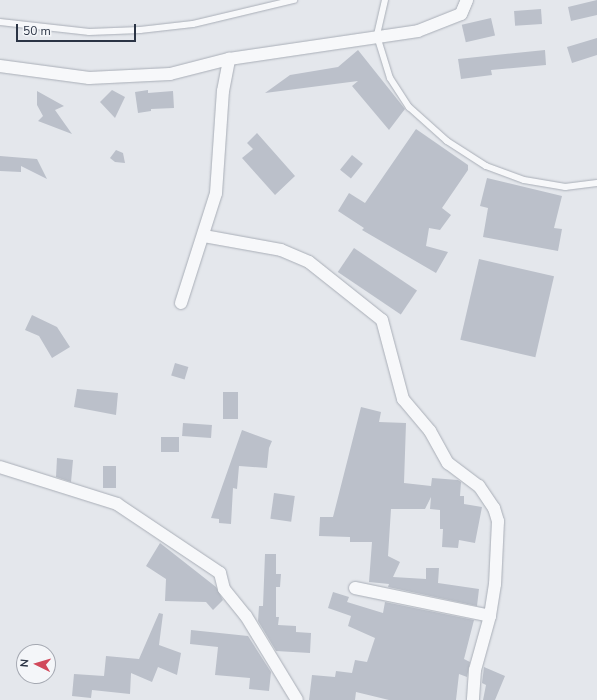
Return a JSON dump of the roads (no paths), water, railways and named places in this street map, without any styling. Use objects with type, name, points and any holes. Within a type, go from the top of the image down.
[{"type":"street","points":[[0,66],[89,78],[130,78],[170,74],[229,59],[418,31],[461,14],[467,0]]},
{"type":"street","points":[[181,303],[204,236],[216,193],[222,92],[229,59]]},
{"type":"street","points":[[204,236],[281,250],[309,262],[382,320],[403,399],[430,431],[448,463],[479,486],[494,508],[498,521],[497,551],[490,616],[475,670],[473,700]]},
{"type":"street","points":[[0,467],[117,504],[220,573],[224,589],[246,616],[297,700]]},
{"type":"street","points":[[355,588],[490,616]]},
{"type":"lane","points":[[0,22],[89,32],[140,30],[193,24],[294,0]]},
{"type":"lane","points":[[385,0],[377,36],[390,78],[409,107],[447,141],[486,166],[524,180],[565,187],[597,183]]}]
